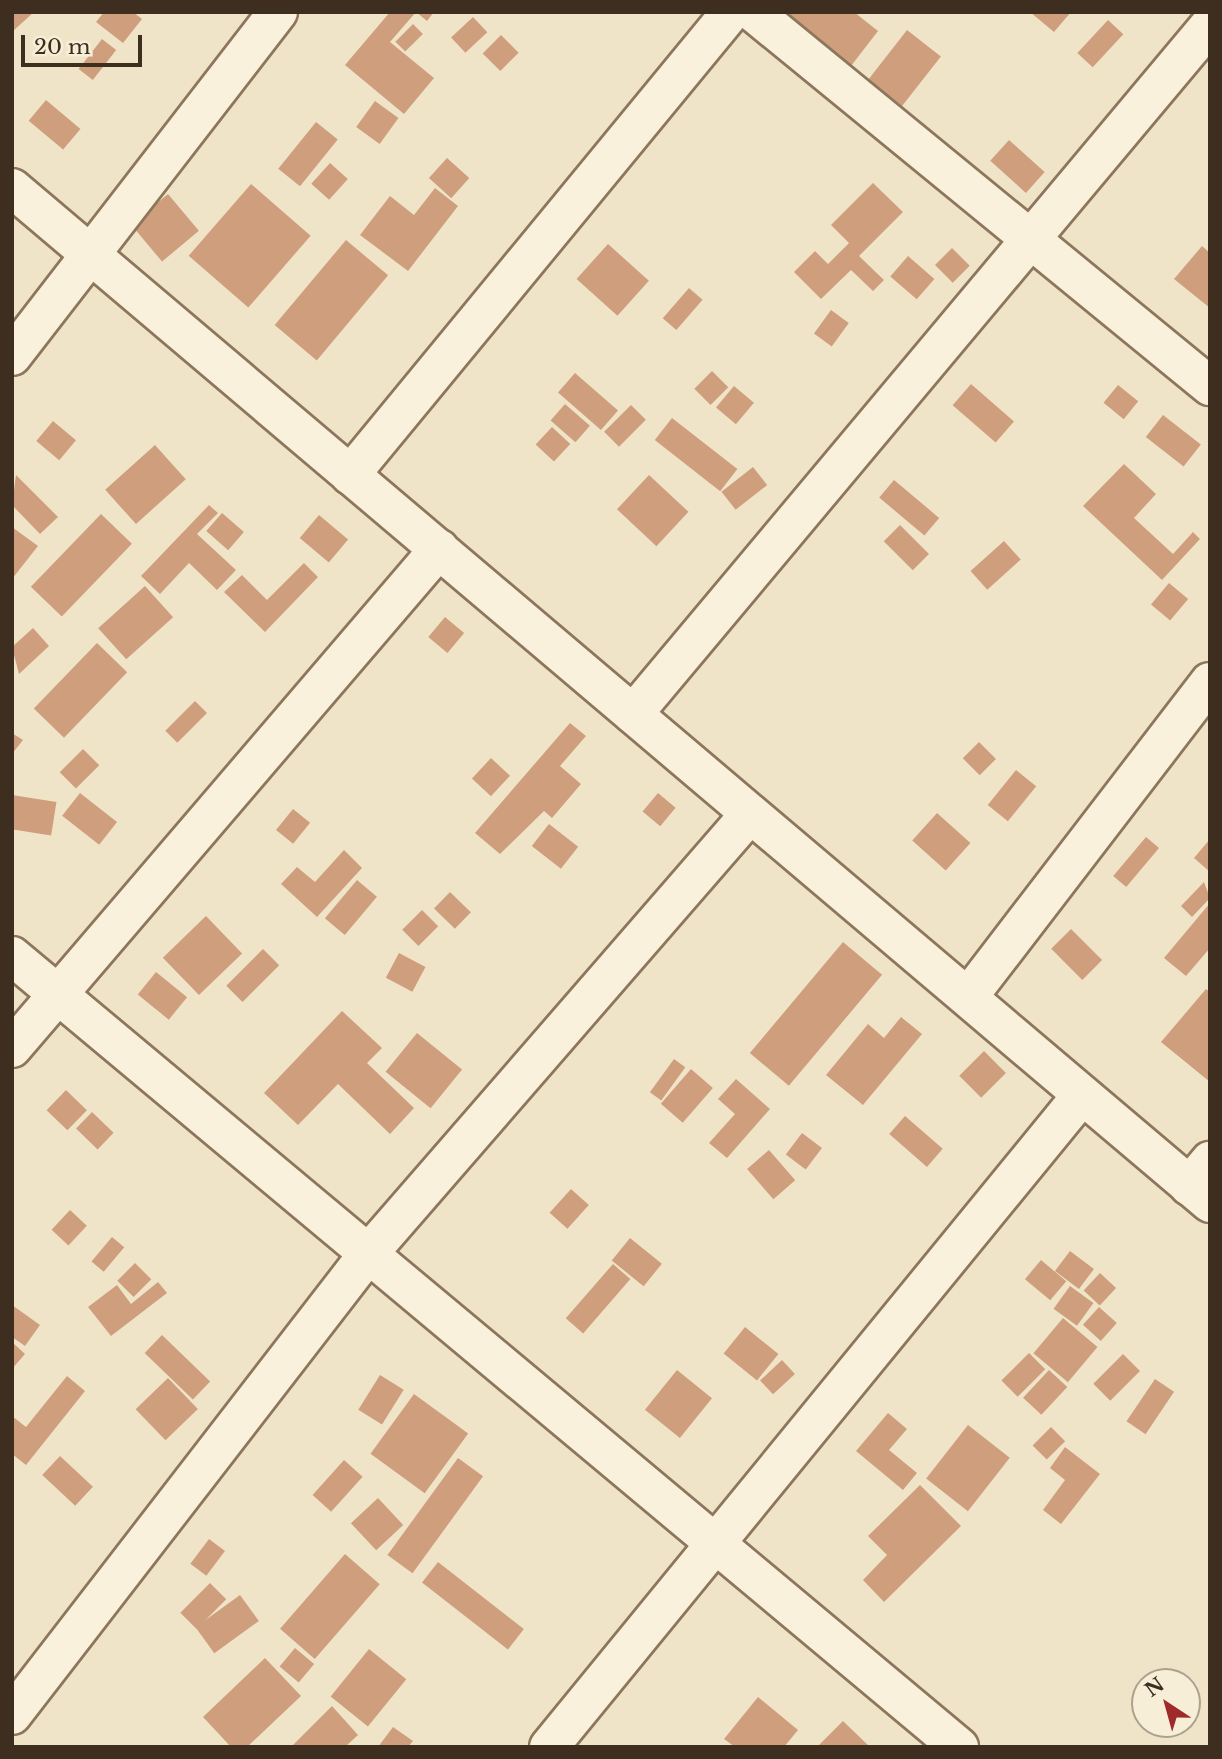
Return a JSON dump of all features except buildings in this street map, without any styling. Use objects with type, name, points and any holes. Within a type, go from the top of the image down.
[{"type":"street","points":[[12,356],[92,256],[278,12]]},
{"type":"street","points":[[350,475],[731,12]]},
{"type":"street","points":[[753,12],[1210,386]]},
{"type":"street","points":[[632,714],[1033,242],[1210,25]]},
{"type":"street","points":[[12,188],[1082,1095],[1203,1183]]},
{"type":"street","points":[[12,1048],[439,549]]},
{"type":"street","points":[[968,998],[1210,682]]},
{"type":"street","points":[[12,1715],[368,1254],[750,814]]},
{"type":"street","points":[[12,956],[959,1747]]},
{"type":"street","points":[[548,1747],[712,1541],[1082,1095]]}]
